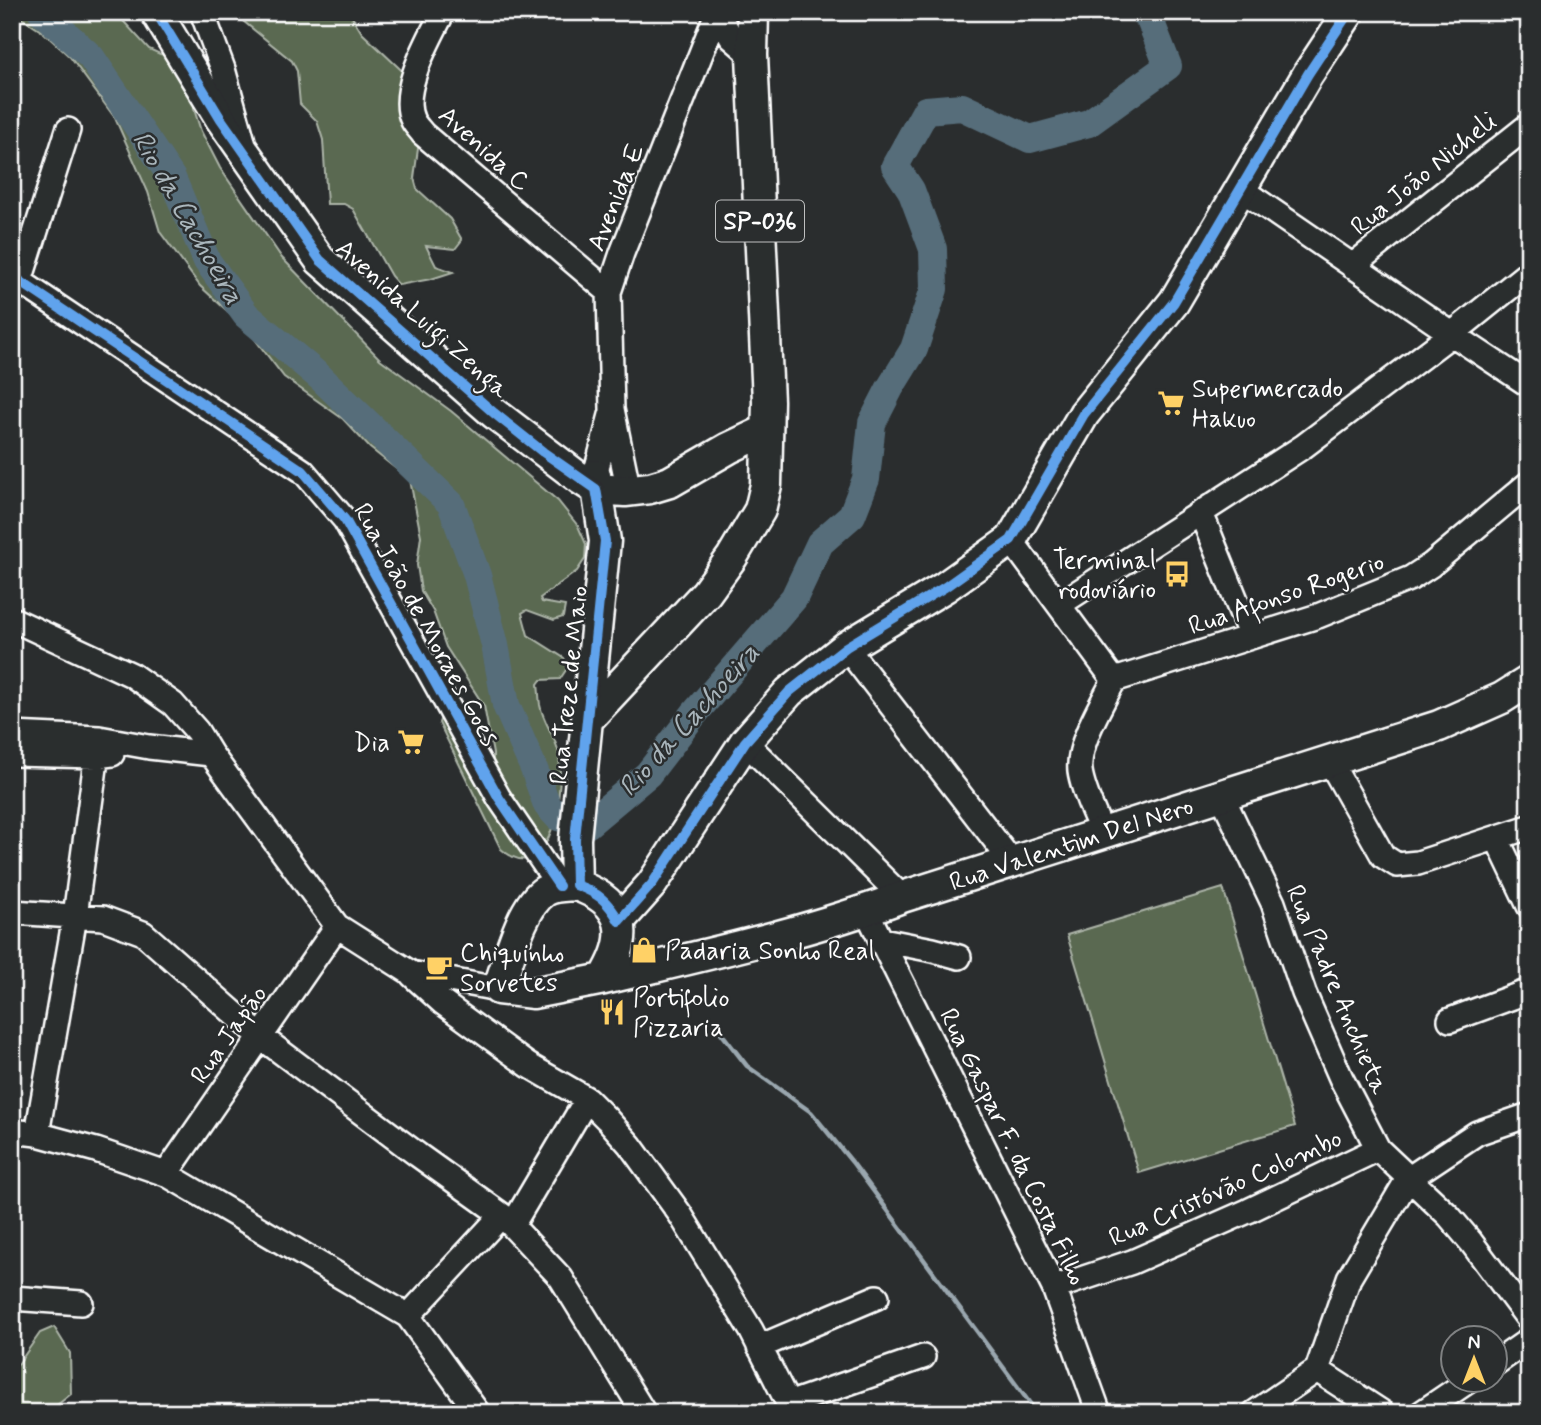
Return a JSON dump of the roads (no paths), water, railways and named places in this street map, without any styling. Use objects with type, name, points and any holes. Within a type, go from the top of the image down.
[{"type":"main road","name":"Avenida Luigi Zenga","points":[[156,12],[220,119],[320,260],[494,412],[605,483]]},
{"type":"main road","name":"SP-036","points":[[753,12],[752,55],[768,416]]},
{"type":"main road","points":[[619,921],[653,884],[744,742],[789,692],[846,647],[945,587],[1011,540],[1084,414],[1174,302],[1308,74],[1349,12]]},
{"type":"main road","points":[[605,483],[670,482],[729,448],[768,416]]},
{"type":"main road","points":[[588,719],[706,593],[732,557],[760,510],[766,485],[768,416]]},
{"type":"main road","name":"Rua Treze de Maio","points":[[568,886],[605,541],[605,483]]},
{"type":"main road","name":"Rua Valentim Del Nero","points":[[498,989],[533,993],[604,979],[738,946],[866,910],[1439,726],[1502,698],[1529,681]]},
{"type":"main road","points":[[498,989],[526,915],[539,896],[568,886],[595,892],[610,904],[619,921],[621,939],[618,957],[604,979]]},
{"type":"street","points":[[202,12],[223,69],[248,158]]},
{"type":"street","name":"Avenida C","points":[[443,12],[421,56],[412,85],[412,119],[423,134],[609,292]]},
{"type":"street","points":[[717,13],[731,37],[752,55]]},
{"type":"street","name":"Avenida E","points":[[605,483],[612,409],[609,292],[717,13]]},
{"type":"street","name":"Rua João Nicheli","points":[[1352,266],[1529,125]]},
{"type":"street","points":[[16,279],[68,130]]},
{"type":"street","points":[[1242,190],[1529,384]]},
{"type":"street","points":[[1060,604],[1304,446],[1529,272]]},
{"type":"street","name":"Rua João de Moraes Goes","points":[[16,279],[303,471],[328,498],[345,520],[499,799],[568,886]]},
{"type":"street","name":"Rua Afonso Rogerio","points":[[1114,680],[1318,616],[1410,578],[1431,565],[1529,483]]},
{"type":"street","points":[[1201,513],[1251,637]]},
{"type":"street","points":[[1011,540],[1114,680],[1088,735],[1080,763],[1081,775],[1102,833]]},
{"type":"street","points":[[12,619],[132,675],[173,704],[197,731],[337,926],[411,973],[443,1003],[528,1065],[587,1099],[630,1145],[680,1214],[759,1347],[791,1409],[923,1357]]},
{"type":"street","points":[[846,647],[1012,862]]},
{"type":"street","points":[[12,734],[98,747]]},
{"type":"street","points":[[744,742],[902,897]]},
{"type":"street","points":[[12,754],[98,747],[149,747],[211,754]]},
{"type":"street","points":[[37,1134],[75,916],[98,747]]},
{"type":"street","points":[[1329,760],[1383,856],[1397,865],[1418,863],[1529,827]]},
{"type":"street","name":"Rua Padre Anchieta","points":[[1221,794],[1273,904],[1304,993],[1341,1079],[1378,1149],[1449,1216],[1529,1320]]},
{"type":"street","points":[[1497,839],[1529,906]]},
{"type":"street","name":"Rua Gaspar F. da Costa Filho","points":[[866,910],[1054,1288],[1099,1413]]},
{"type":"street","points":[[12,912],[103,918],[143,933],[261,1037],[507,1219],[561,1278],[644,1413]]},
{"type":"street","name":"Rua Japão","points":[[166,1174],[337,926]]},
{"type":"street","points":[[882,940],[959,957]]},
{"type":"street","points":[[411,973],[498,989]]},
{"type":"street","points":[[470,1021],[498,989]]},
{"type":"street","points":[[1450,1020],[1529,991]]},
{"type":"street","points":[[408,1316],[507,1219],[587,1099]]},
{"type":"street","points":[[1254,1413],[1317,1370],[1349,1278],[1408,1179],[1476,1133],[1529,1115]]},
{"type":"street","points":[[12,1131],[37,1134],[96,1150],[166,1174],[408,1316],[478,1413]]},
{"type":"street","name":"Rua Cristóvão Colombo","points":[[1054,1288],[1132,1262],[1378,1149]]},
{"type":"street","points":[[759,1347],[877,1297]]},
{"type":"street","points":[[12,1298],[81,1303]]},
{"type":"street","points":[[1510,1353],[1529,1340]]},
{"type":"street","points":[[1317,1370],[1383,1413]]},
{"type":"street","points":[[1421,1413],[1449,1394]]},
{"type":"waterway","name":"Rio da Cachoeira","points":[[42,12],[91,57],[172,178],[207,261],[246,315],[321,378],[451,504],[477,575],[495,645],[506,705],[547,805],[558,817],[587,825],[648,774],[694,714],[794,598],[820,543],[852,515],[866,479],[872,423],[914,349],[934,289],[933,249],[911,190],[895,166],[926,110],[962,107],[1030,139],[1089,123],[1168,66],[1150,20],[1144,12]]},
{"type":"waterway","points":[[715,1025],[747,1066],[811,1112],[852,1162],[1037,1413]]},
{"type":"place","name":"Supermercado Hakuo","points":[[1171,403]]},
{"type":"place","name":"Terminal rodoviário","points":[[1177,574]]},
{"type":"place","name":"Dia","points":[[411,742]]},
{"type":"place","name":"Padaria Sonho Real","points":[[644,950]]},
{"type":"place","name":"Chiquinho Sorvetes","points":[[439,967]]},
{"type":"place","name":"Portifolio Pizzaria","points":[[612,1012]]}]
